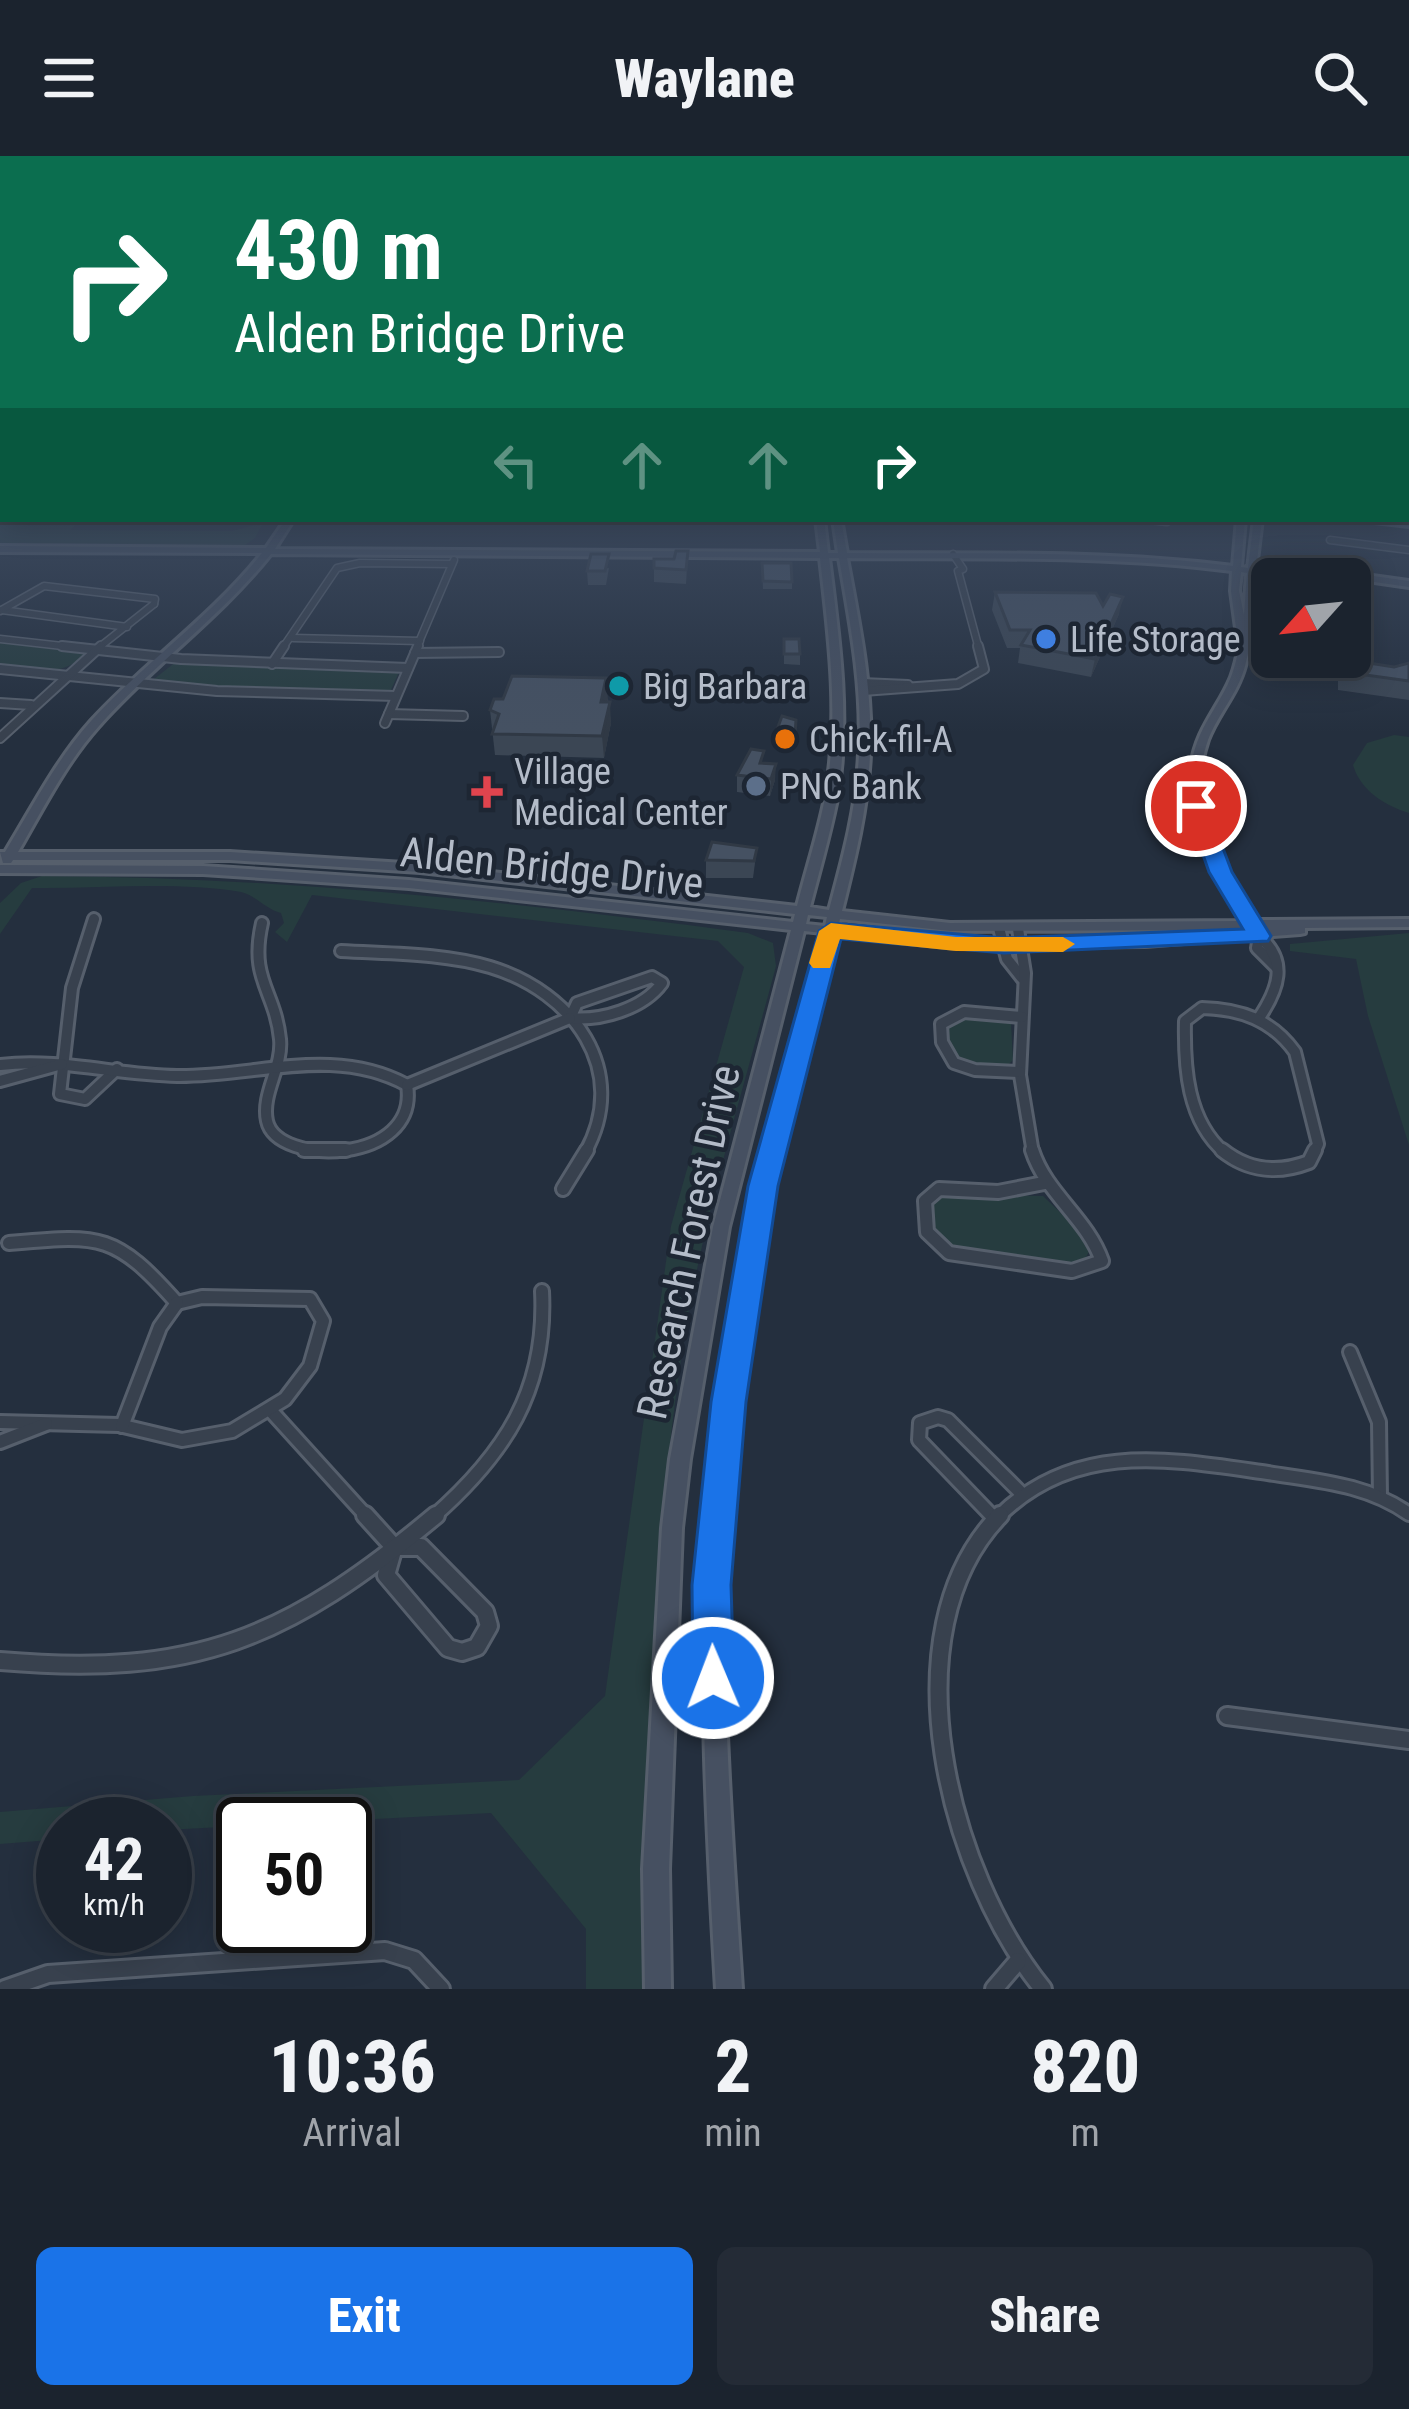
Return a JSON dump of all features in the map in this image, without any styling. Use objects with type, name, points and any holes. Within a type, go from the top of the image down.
[{"type":"main road","points":[[2,865],[67,758],[135,684],[240,587],[256,563]]},
{"type":"main road","name":"Research Forest Drive","points":[[658,1989],[657,1846],[672,1528],[680,1459],[721,1227],[835,778],[841,723],[825,563]]},
{"type":"main road","name":"Research Forest Drive","points":[[729,1989],[715,1771],[712,1585],[728,1402],[763,1186],[859,802],[865,716],[844,563]]},
{"type":"main road","points":[[1209,563],[1236,564]]},
{"type":"main road","points":[[1224,563],[1409,588]]},
{"type":"main road","points":[[1251,563],[1239,667],[1202,744],[1194,783],[1208,845],[1259,936]]},
{"type":"main road","points":[[1236,564],[1243,636]]},
{"type":"main road","points":[[1371,585],[1394,586]]},
{"type":"main road","points":[[836,659],[850,684],[863,687]]},
{"type":"main road","points":[[839,682],[853,691],[865,716]]},
{"type":"main road","name":"Alden Bridge Drive","points":[[2,865],[320,877],[800,918],[1004,946],[1259,936],[1311,927]]},
{"type":"main road","name":"Alden Bridge Drive","points":[[832,923],[1018,929],[1409,923]]},
{"type":"street","points":[[272,664],[337,568],[360,563],[452,563],[387,719],[464,716]]},
{"type":"street","points":[[863,687],[958,684],[984,669],[958,572],[948,563]]},
{"type":"street","points":[[1,610],[28,591],[154,604],[63,676],[1,736]]},
{"type":"street","points":[[1,610],[127,627]]},
{"type":"street","points":[[293,638],[420,641]]},
{"type":"street","points":[[0,639],[165,657],[408,668]]},
{"type":"street","points":[[415,653],[499,652]]},
{"type":"street","points":[[0,669],[217,692],[396,696]]},
{"type":"street","points":[[0,704],[31,705]]},
{"type":"street","points":[[94,919],[72,988],[60,1094],[78,1101],[101,1090],[117,1070]]},
{"type":"street","points":[[0,1065],[44,1059],[198,1076],[279,1066],[330,1065],[385,1073],[406,1085],[411,1095],[406,1119],[381,1141],[343,1152],[309,1148],[284,1143],[267,1124],[279,1066],[278,1028],[255,975],[254,949],[262,923]]},
{"type":"street","points":[[999,928],[1007,959],[1022,978]]},
{"type":"street","points":[[1018,929],[1028,959],[1022,978],[1020,1072],[1033,1151],[1044,1184],[1098,1242],[1102,1261],[1072,1270],[949,1253],[937,1247],[923,1229],[925,1201],[939,1189],[998,1192],[1044,1184]]},
{"type":"street","points":[[1259,936],[1257,948],[1277,968],[1273,999],[1259,1018]]},
{"type":"street","points":[[341,951],[482,962],[523,977],[570,1018],[595,1050],[607,1084],[602,1120],[563,1189]]},
{"type":"street","points":[[406,1085],[570,1018],[592,1020],[656,994],[662,983],[647,977],[598,994],[572,1007],[570,1018]]},
{"type":"street","points":[[1218,1008],[1259,1018],[1288,1039],[1295,1052],[1318,1144],[1309,1162],[1294,1169],[1250,1166],[1216,1148],[1197,1113],[1185,1070],[1189,1013],[1218,1008]]},
{"type":"street","points":[[1020,1072],[968,1069],[944,1058],[940,1024],[964,1012],[1022,1017]]},
{"type":"street","points":[[0,1081],[62,1064]]},
{"type":"street","points":[[9,1243],[85,1237],[120,1244],[135,1254],[177,1303]]},
{"type":"street","points":[[0,1661],[98,1669],[201,1654],[306,1610],[394,1547],[473,1478],[518,1419],[541,1354],[542,1291]]},
{"type":"street","points":[[0,1422],[25,1418],[46,1424],[122,1426],[192,1440],[233,1431],[271,1411],[310,1370],[323,1332],[320,1305],[295,1296],[202,1297],[177,1303],[160,1327],[122,1426]]},
{"type":"street","points":[[1350,1352],[1382,1420],[1385,1457],[1380,1497]]},
{"type":"street","points":[[271,1411],[394,1547],[421,1547],[485,1612],[489,1626],[477,1647],[462,1652],[448,1648],[400,1592],[386,1575],[394,1547]]},
{"type":"street","points":[[994,1518],[919,1440],[920,1423],[938,1417],[948,1420],[1021,1493]]},
{"type":"street","points":[[0,1442],[46,1424]]},
{"type":"street","points":[[1043,1989],[1018,1961],[981,1899],[961,1843],[939,1685],[941,1630],[949,1596],[961,1566],[994,1518],[1021,1493],[1093,1462],[1145,1456],[1354,1489],[1409,1514]]},
{"type":"street","points":[[1227,1716],[1292,1720],[1409,1740]]},
{"type":"street","points":[[4,1989],[48,1974],[385,1951],[413,1960],[441,1989]]},
{"type":"street","points":[[994,1989],[1018,1961]]},
{"type":"green space","points":[[0,641],[86,655],[55,670],[0,667]]},
{"type":"green space","points":[[177,661],[399,672],[390,692],[383,694],[149,683]]},
{"type":"green space","points":[[1394,735],[1409,737],[1409,813],[1375,796],[1353,765],[1367,743]]},
{"type":"green space","points":[[42,876],[131,877],[396,893],[748,933],[773,943],[776,966],[701,1249],[672,1425],[652,1666],[646,1989],[586,1989],[586,1929],[491,1813],[372,1819],[372,1797],[216,1797],[216,1827],[192,1829],[192,1797],[181,1797],[519,1780],[605,1696],[671,1226],[744,967],[718,941],[312,895],[287,942],[275,932],[284,923],[281,913],[241,892],[190,887],[32,888],[0,934],[0,903],[21,883]]},
{"type":"green space","points":[[1409,933],[1409,1145],[1368,1016],[1356,959],[1290,951],[1290,944]]},
{"type":"green space","points":[[966,1017],[1011,1023],[1013,1060],[1007,1066],[966,1064],[945,1049],[947,1026]]},
{"type":"green space","points":[[946,1194],[1043,1196],[1085,1236],[1089,1252],[1084,1260],[1067,1265],[950,1247],[930,1228],[932,1205]]},
{"type":"green space","points":[[36,1809],[36,1841],[0,1844],[0,1812]]},
{"type":"building","points":[[589,563],[607,563],[605,571],[587,571]]},
{"type":"building","points":[[654,563],[687,563],[686,570],[654,568]]},
{"type":"building","points":[[762,563],[791,563],[792,582],[763,581]]},
{"type":"building","points":[[995,592],[1096,593],[1103,606],[1110,594],[1123,597],[1095,659],[1021,645],[1030,630],[1010,630]]},
{"type":"building","points":[[784,639],[799,639],[800,654],[784,654]]},
{"type":"building","points":[[1371,663],[1394,667],[1409,663],[1409,681],[1371,676]]},
{"type":"building","points":[[512,676],[606,678],[601,702],[610,702],[602,736],[492,734],[499,714],[490,710],[494,699],[503,699]]},
{"type":"building","points":[[782,716],[796,720],[795,736],[775,735]]},
{"type":"building","points":[[751,749],[764,751],[760,763],[776,764],[771,779],[737,775]]},
{"type":"building","points":[[712,842],[757,848],[754,861],[706,860]]},
{"type":"slow traffic","points":[[821,963],[831,931],[956,944],[1063,944]]},
{"type":"place","name":"Life Storage","points":[[1046,639]]},
{"type":"place","name":"Big Barbara","points":[[619,686]]},
{"type":"place","name":"Chick-fil-A","points":[[785,739]]},
{"type":"place","name":"PNC Bank","points":[[756,786]]},
{"type":"place","name":"Village Medical Center","points":[[487,792]]},
{"type":"route","points":[[713,1678],[712,1585],[728,1402],[763,1186],[831,931],[1004,946],[1259,936],[1221,872],[1196,806]]}]
